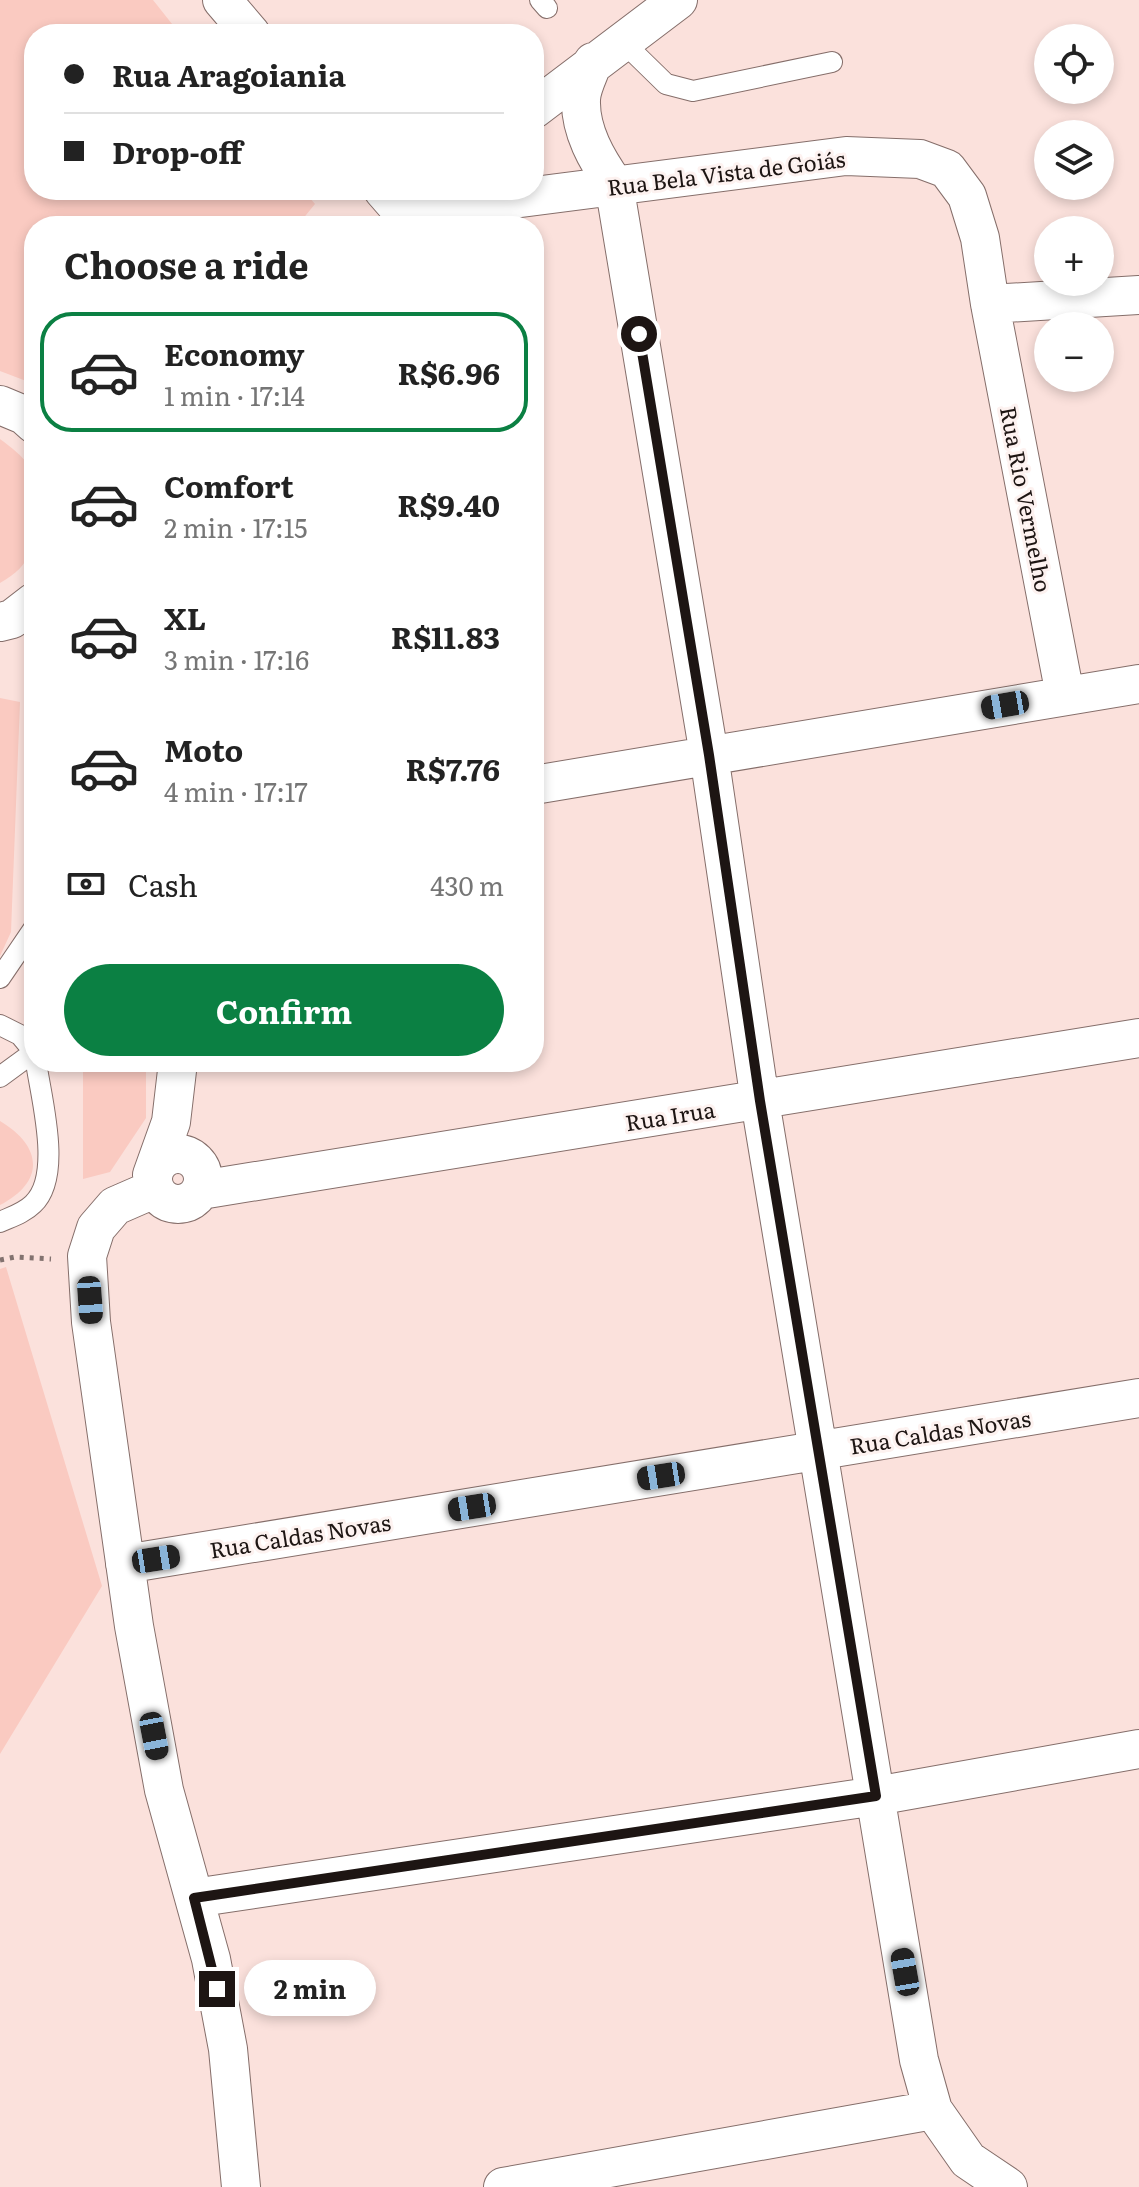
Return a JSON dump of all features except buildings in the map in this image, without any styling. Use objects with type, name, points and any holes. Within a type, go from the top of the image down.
[{"type":"street","points":[[222,0],[242,24]]},
{"type":"street","points":[[544,101],[678,0]]},
{"type":"street","points":[[608,52],[581,98],[585,130],[598,161],[614,184],[709,755],[760,1101],[919,2060],[933,2110],[968,2160],[1008,2187]]},
{"type":"street","name":"Rua Bela Vista de Goiás","points":[[544,192],[846,156],[920,159],[947,169],[967,196],[980,238],[990,304]]},
{"type":"street","points":[[391,210],[412,200]]},
{"type":"street","name":"Rua Bela Vista de Goiás","points":[[391,210],[477,200]]},
{"type":"street","points":[[990,304],[1139,295]]},
{"type":"street","name":"Rua Rio Vermelho","points":[[990,304],[1065,695]]},
{"type":"street","points":[[0,622],[12,619],[24,610]]},
{"type":"street","points":[[544,783],[1139,684]]},
{"type":"street","name":"Rua Irua","points":[[153,1182],[161,1160],[177,1153],[193,1158],[200,1178],[760,1101],[1139,1038]]},
{"type":"street","points":[[177,1072],[171,1122],[153,1182],[115,1206],[96,1228],[87,1256],[91,1322],[125,1564],[164,1790],[211,1959],[228,2049],[241,2187]]},
{"type":"street","points":[[188,1072],[200,1178]]},
{"type":"street","name":"Rua Caldas Novas","points":[[125,1564],[1139,1398]]},
{"type":"street","points":[[194,1898],[876,1796],[1139,1749]]},
{"type":"street","points":[[503,2187],[562,2183],[933,2110]]},
{"type":"lane","points":[[608,52],[666,84],[693,91],[832,62]]},
{"type":"lane","points":[[0,978],[24,943]]},
{"type":"lane","points":[[0,1025],[24,1040]]},
{"type":"lane","points":[[0,1077],[24,1059]]},
{"type":"lane","points":[[0,1222],[34,1203],[42,1192],[47,1174],[49,1153],[38,1072]]},
{"type":"path","points":[[0,1260],[87,1256]]},
{"type":"shaded area","points":[[0,0],[153,0],[172,24],[24,24],[24,200],[312,200],[315,204],[305,216],[24,216],[24,380],[0,371]]},
{"type":"shaded area","points":[[0,439],[24,459],[24,563],[12,576],[0,583]]},
{"type":"shaded area","points":[[0,698],[20,702],[11,932],[0,956]]},
{"type":"shaded area","points":[[83,1072],[146,1072],[146,1118],[110,1172],[83,1179]]},
{"type":"shaded area","points":[[0,1121],[24,1141],[33,1163],[25,1185],[0,1205]]},
{"type":"shaded area","points":[[6,1267],[102,1586],[0,1754],[0,1269]]},
{"type":"route","points":[[217,1989],[194,1898],[876,1796],[760,1101],[709,755],[639,334]]}]
